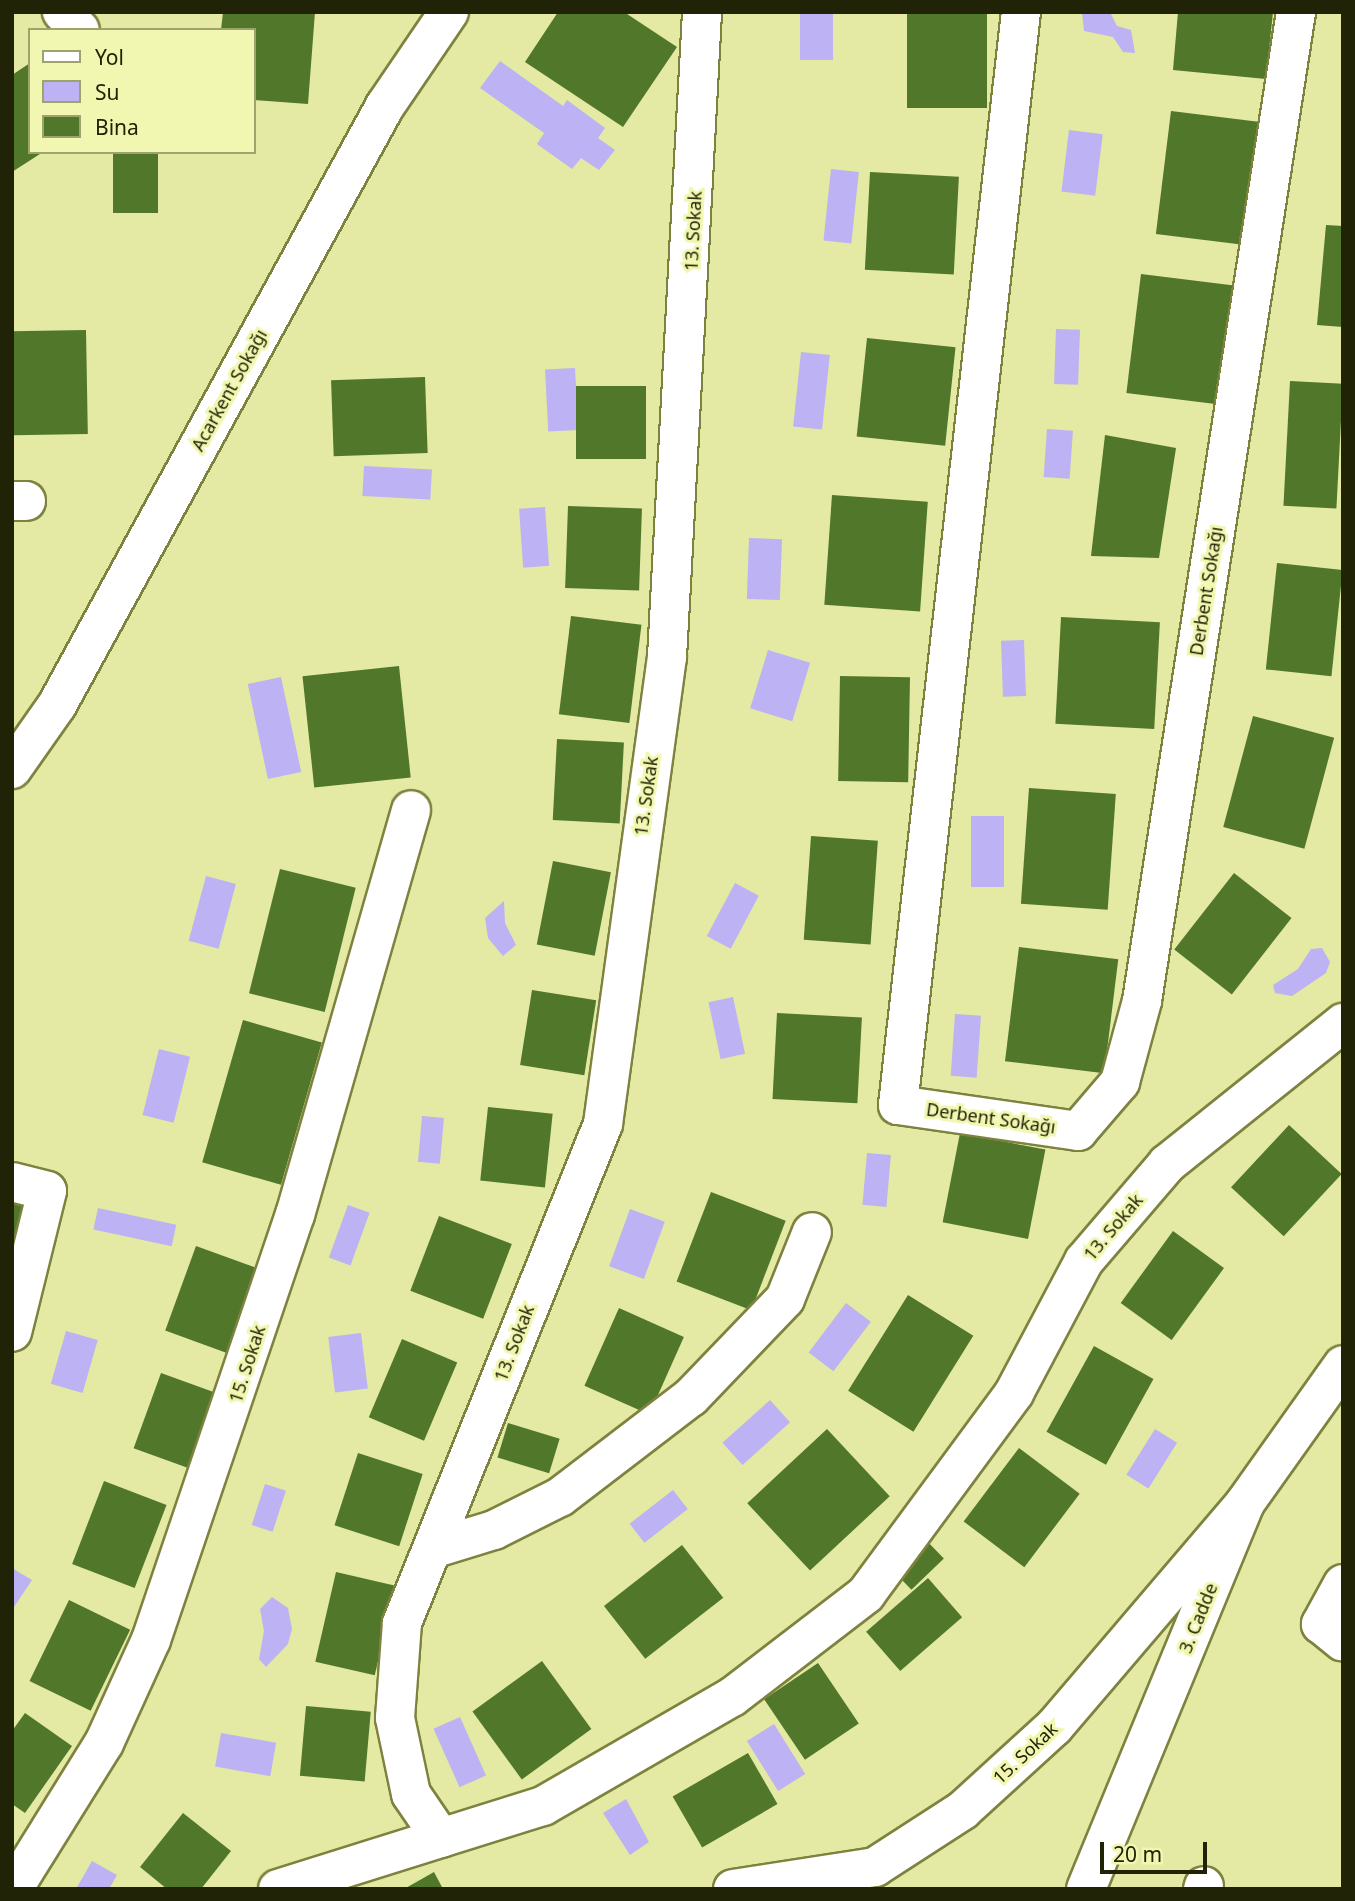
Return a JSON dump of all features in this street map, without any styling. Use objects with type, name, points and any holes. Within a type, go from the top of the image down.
[{"type":"street","points":[[62,12],[78,28]]},
{"type":"street","name":"Acarkent Sokağı","points":[[12,769],[57,705],[385,106],[449,12]]},
{"type":"street","name":"13. Sokak","points":[[440,1838],[411,1794],[395,1718],[402,1623],[435,1548],[603,1124],[667,657],[702,12]]},
{"type":"street","name":"Derbent Sokağı","points":[[1021,12],[898,1105],[1078,1131],[1120,1082],[1143,1001],[1296,12]]},
{"type":"street","name":"15. Sokak","points":[[13,1889],[104,1743],[151,1640],[295,1214],[411,810]]},
{"type":"street","name":"13. Sokak","points":[[278,1889],[543,1806],[732,1697],[866,1594],[1014,1393],[1084,1261],[1167,1164],[1343,1023]]},
{"type":"street","points":[[12,1182],[47,1191],[12,1332]]},
{"type":"street","points":[[435,1548],[494,1530],[561,1497],[691,1397],[785,1299],[811,1232]]},
{"type":"street","name":"3. Cadde","points":[[1086,1889],[1245,1503],[1343,1365]]},
{"type":"street","name":"15. Sokak","points":[[733,1889],[875,1867],[963,1810],[1054,1727],[1245,1503]]},
{"type":"street","points":[[1343,1584],[1321,1625],[1343,1642]]},
{"type":"water","points":[[800,12],[833,12],[833,60],[800,60]]},
{"type":"water","points":[[1082,12],[1110,12],[1117,26],[1131,30],[1135,53],[1123,52],[1113,37],[1084,31]]},
{"type":"water","points":[[500,61],[563,106],[567,100],[605,128],[598,138],[615,150],[599,170],[581,158],[572,169],[537,144],[544,133],[480,88]]},
{"type":"water","points":[[1069,130],[1103,134],[1095,196],[1061,192]]},
{"type":"water","points":[[831,169],[859,172],[851,244],[823,241]]},
{"type":"water","points":[[1056,329],[1080,330],[1078,385],[1054,384]]},
{"type":"water","points":[[801,352],[830,355],[822,430],[793,427]]},
{"type":"water","points":[[575,368],[578,430],[548,431],[545,370]]},
{"type":"water","points":[[1047,429],[1073,431],[1070,479],[1044,477]]},
{"type":"water","points":[[364,466],[432,470],[430,500],[362,496]]},
{"type":"water","points":[[545,507],[549,566],[523,568],[519,509]]},
{"type":"water","points":[[749,538],[782,539],[780,600],[747,599]]},
{"type":"water","points":[[1024,640],[1026,696],[1003,697],[1001,641]]},
{"type":"water","points":[[768,650],[810,663],[792,721],[750,708]]},
{"type":"water","points":[[281,677],[301,772],[268,779],[248,684]]},
{"type":"water","points":[[971,816],[1004,816],[1004,887],[971,887]]},
{"type":"water","points":[[206,876],[236,884],[219,949],[189,941]]},
{"type":"water","points":[[735,883],[759,896],[731,949],[707,936]]},
{"type":"water","points":[[504,901],[505,923],[516,945],[503,956],[488,938],[485,918]]},
{"type":"water","points":[[1322,948],[1330,962],[1326,973],[1292,996],[1275,993],[1273,985],[1298,969],[1311,949]]},
{"type":"water","points":[[733,997],[745,1054],[721,1059],[709,1002]]},
{"type":"water","points":[[955,1014],[981,1016],[977,1078],[951,1076]]},
{"type":"water","points":[[159,1049],[190,1057],[174,1123],[143,1115]]},
{"type":"water","points":[[422,1116],[444,1118],[440,1164],[418,1162]]},
{"type":"water","points":[[867,1153],[891,1155],[886,1207],[862,1205]]},
{"type":"water","points":[[348,1205],[370,1213],[350,1265],[329,1258]]},
{"type":"water","points":[[98,1208],[176,1225],[172,1246],[93,1230]]},
{"type":"water","points":[[630,1209],[665,1222],[644,1279],[609,1266]]},
{"type":"water","points":[[846,1303],[871,1322],[833,1371],[809,1353]]},
{"type":"water","points":[[66,1331],[98,1340],[83,1393],[51,1384]]},
{"type":"water","points":[[361,1333],[368,1389],[335,1393],[328,1337]]},
{"type":"water","points":[[770,1400],[790,1422],[743,1465],[722,1443]]},
{"type":"water","points":[[1155,1429],[1177,1443],[1148,1489],[1126,1475]]},
{"type":"water","points":[[265,1484],[286,1491],[273,1532],[252,1525]]},
{"type":"water","points":[[673,1490],[688,1509],[644,1543],[630,1524]]},
{"type":"water","points":[[12,1568],[32,1580],[12,1610]]},
{"type":"water","points":[[272,1597],[288,1608],[292,1629],[288,1644],[266,1667],[259,1659],[264,1631],[260,1609]]},
{"type":"water","points":[[460,1717],[486,1775],[460,1787],[434,1729]]},
{"type":"water","points":[[774,1724],[805,1774],[778,1791],[747,1741]]},
{"type":"water","points":[[221,1733],[276,1743],[270,1776],[215,1766]]},
{"type":"water","points":[[626,1799],[649,1842],[630,1855],[603,1813]]},
{"type":"water","points":[[92,1861],[117,1875],[109,1889],[76,1889]]},
{"type":"building","points":[[223,12],[315,12],[308,104],[256,100],[256,28],[221,28]]},
{"type":"building","points":[[558,12],[624,12],[677,47],[623,127],[525,62]]},
{"type":"building","points":[[907,12],[987,12],[987,108],[907,108]]},
{"type":"building","points":[[1178,12],[1273,12],[1266,79],[1173,70]]},
{"type":"building","points":[[28,64],[28,154],[40,154],[12,172],[12,75]]},
{"type":"building","points":[[1171,111],[1268,123],[1253,246],[1156,234]]},
{"type":"building","points":[[113,154],[158,154],[158,213],[113,213]]},
{"type":"building","points":[[870,172],[959,177],[954,275],[865,270]]},
{"type":"building","points":[[1326,225],[1343,226],[1343,327],[1317,325]]},
{"type":"building","points":[[1141,274],[1246,287],[1232,406],[1126,393]]},
{"type":"building","points":[[86,330],[88,434],[14,435],[12,331]]},
{"type":"building","points":[[867,338],[956,347],[945,446],[857,436]]},
{"type":"building","points":[[425,377],[428,453],[334,456],[331,380]]},
{"type":"building","points":[[1290,381],[1343,384],[1336,509],[1283,506]]},
{"type":"building","points":[[576,386],[646,386],[646,459],[576,459]]},
{"type":"building","points":[[1105,435],[1176,448],[1159,558],[1091,556]]},
{"type":"building","points":[[832,495],[928,502],[920,611],[824,605]]},
{"type":"building","points":[[568,506],[642,509],[639,591],[565,588]]},
{"type":"building","points":[[1277,563],[1343,570],[1331,676],[1266,669]]},
{"type":"building","points":[[571,616],[641,625],[629,723],[559,714]]},
{"type":"building","points":[[1061,617],[1160,622],[1154,729],[1055,724]]},
{"type":"building","points":[[399,666],[411,777],[314,788],[303,676]]},
{"type":"building","points":[[840,676],[910,677],[908,782],[838,781]]},
{"type":"building","points":[[1253,716],[1334,738],[1304,849],[1223,827]]},
{"type":"building","points":[[557,739],[624,743],[620,823],[553,820]]},
{"type":"building","points":[[1029,788],[1116,794],[1108,910],[1021,904]]},
{"type":"building","points":[[811,836],[878,841],[871,944],[804,940]]},
{"type":"building","points":[[553,861],[611,872],[595,956],[537,944]]},
{"type":"building","points":[[280,869],[356,888],[325,1012],[249,993]]},
{"type":"building","points":[[1234,873],[1292,918],[1232,994],[1174,949]]},
{"type":"building","points":[[1019,947],[1118,959],[1104,1073],[1005,1061]]},
{"type":"building","points":[[532,990],[596,1000],[584,1075],[520,1065]]},
{"type":"building","points":[[777,1013],[862,1017],[857,1103],[772,1099]]},
{"type":"building","points":[[243,1020],[322,1043],[281,1185],[202,1162]]},
{"type":"building","points":[[488,1107],[553,1114],[545,1187],[480,1181]]},
{"type":"building","points":[[1289,1125],[1342,1174],[1284,1236],[1231,1187]]},
{"type":"building","points":[[960,1133],[1045,1150],[1028,1239],[943,1222]]},
{"type":"building","points":[[711,1192],[786,1221],[751,1310],[677,1282]]},
{"type":"building","points":[[12,1203],[25,1207],[12,1254]]},
{"type":"building","points":[[439,1216],[512,1244],[483,1319],[410,1291]]},
{"type":"building","points":[[1173,1231],[1224,1268],[1172,1340],[1121,1303]]},
{"type":"building","points":[[196,1246],[259,1269],[228,1353],[165,1331]]},
{"type":"building","points":[[908,1295],[973,1336],[913,1432],[848,1391]]},
{"type":"building","points":[[619,1308],[684,1337],[649,1415],[584,1386]]},
{"type":"building","points":[[402,1339],[457,1362],[424,1441],[369,1417]]},
{"type":"building","points":[[1094,1346],[1153,1379],[1106,1465],[1046,1432]]},
{"type":"building","points":[[161,1373],[218,1394],[191,1469],[134,1448]]},
{"type":"building","points":[[508,1423],[560,1439],[549,1473],[497,1457]]},
{"type":"building","points":[[827,1429],[890,1496],[810,1571],[747,1503]]},
{"type":"building","points":[[1019,1448],[1080,1494],[1024,1567],[964,1521]]},
{"type":"building","points":[[358,1453],[423,1474],[399,1546],[335,1525]]},
{"type":"building","points":[[104,1481],[167,1505],[135,1588],[72,1564]]},
{"type":"building","points":[[923,1537],[944,1559],[911,1590],[891,1568]]},
{"type":"building","points":[[682,1545],[723,1598],[645,1659],[604,1606]]},
{"type":"building","points":[[336,1572],[395,1586],[375,1675],[315,1662]]},
{"type":"building","points":[[928,1578],[962,1617],[900,1671],[866,1632]]},
{"type":"building","points":[[69,1600],[130,1630],[91,1711],[30,1681]]},
{"type":"building","points":[[542,1661],[591,1729],[522,1780],[472,1712]]},
{"type":"building","points":[[818,1663],[859,1724],[805,1760],[764,1699]]},
{"type":"building","points":[[306,1706],[371,1712],[365,1781],[300,1776]]},
{"type":"building","points":[[25,1713],[72,1746],[25,1813],[12,1804],[12,1731]]},
{"type":"building","points":[[748,1753],[778,1804],[702,1848],[673,1796]]},
{"type":"building","points":[[183,1813],[231,1851],[201,1889],[167,1889],[140,1867]]},
{"type":"building","points":[[434,1872],[443,1889],[404,1889]]}]
